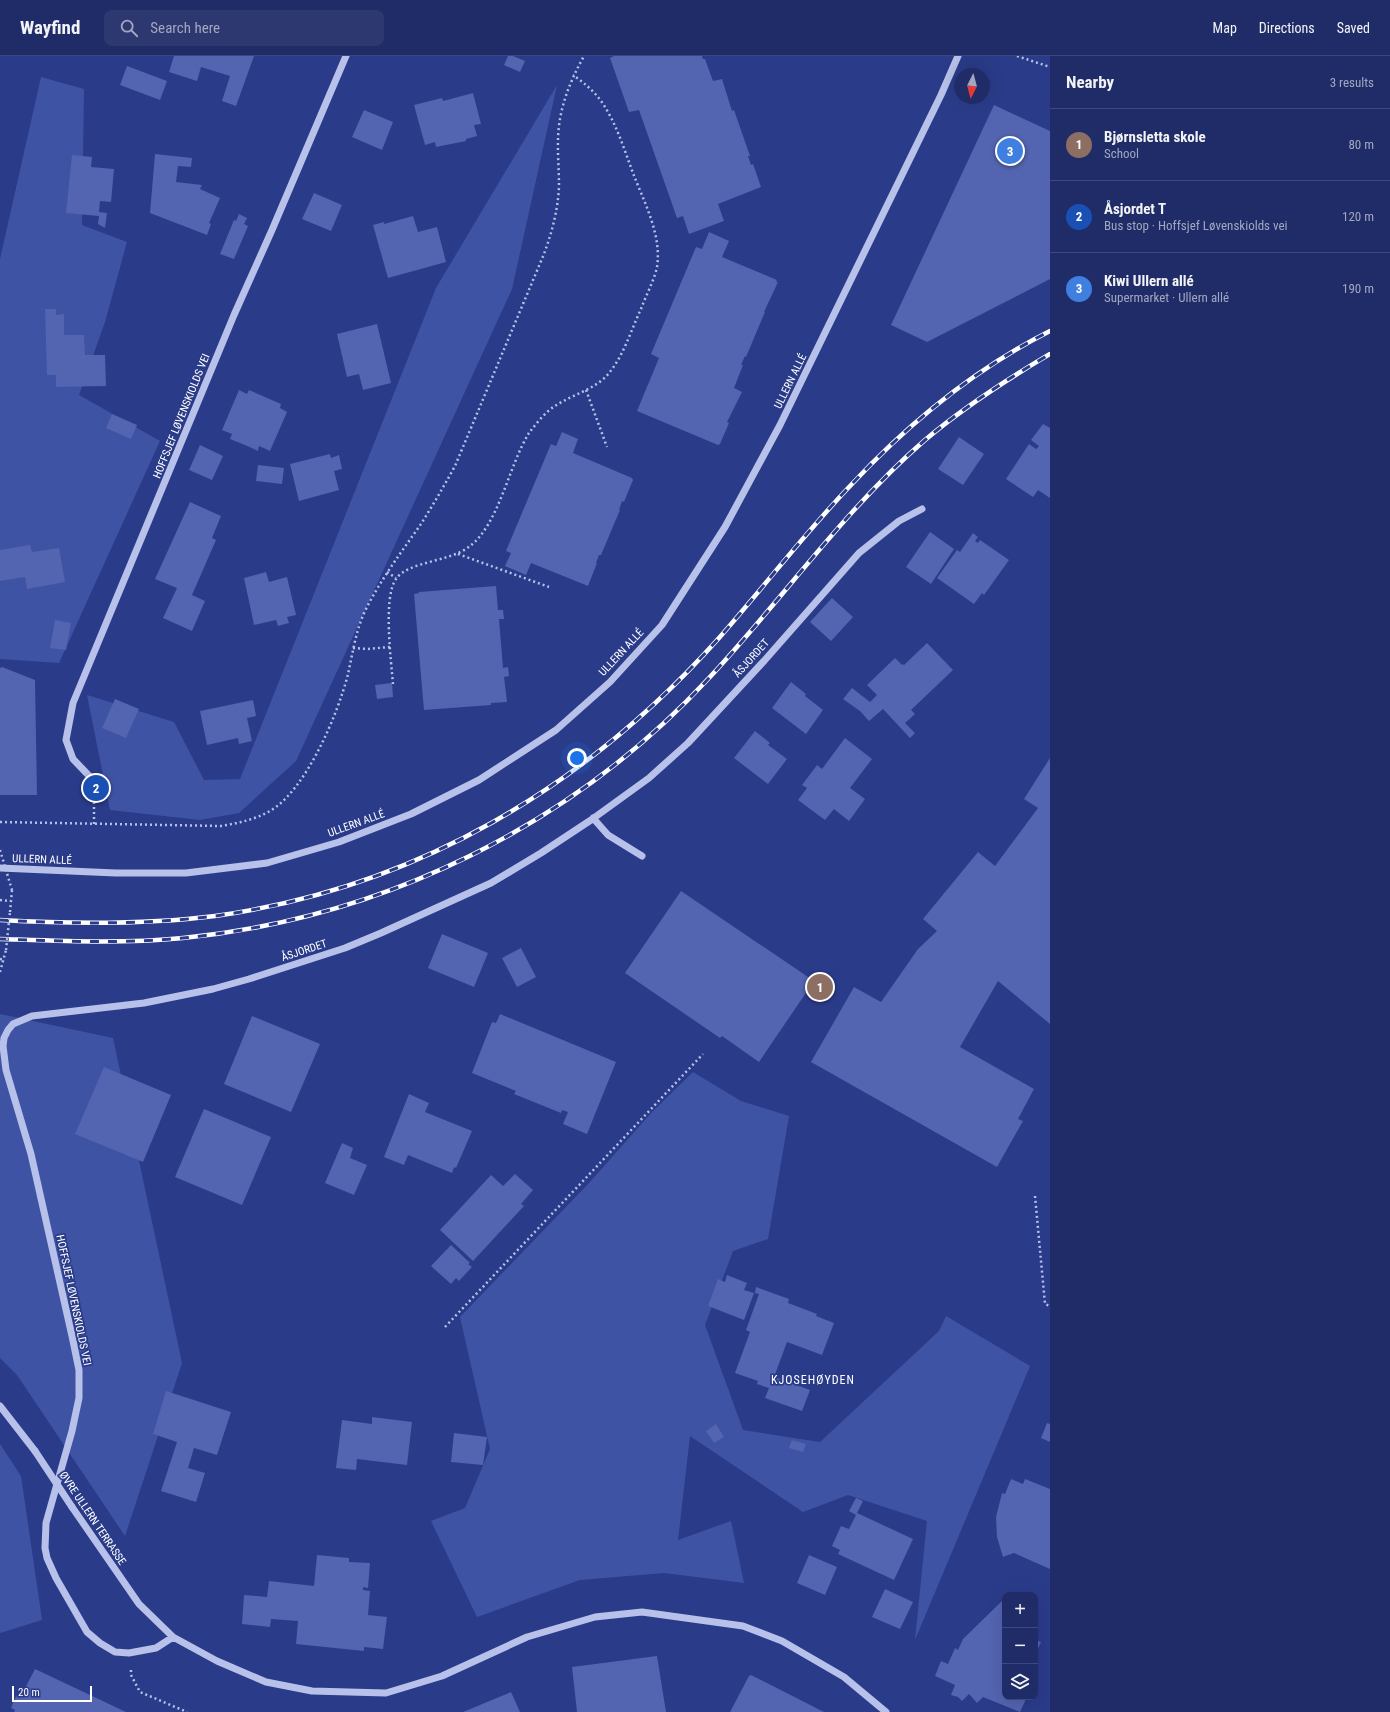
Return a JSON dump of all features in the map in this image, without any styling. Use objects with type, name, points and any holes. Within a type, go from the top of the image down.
[{"type":"street","name":"HOFFSJEF LØVENSKIOLDS VEI","points":[[94,781],[73,759],[66,740],[73,703],[234,315],[346,56]]},
{"type":"street","name":"ULLERN ALLÉ","points":[[0,868],[116,873],[186,873],[267,864],[339,842],[411,814],[480,780],[556,730],[610,682],[662,625],[724,527],[780,425],[941,95],[958,56]]},
{"type":"street","name":"ÅSJORDET","points":[[4,1038],[13,1024],[32,1016],[144,1002],[212,989],[249,979],[345,948],[491,882],[541,853],[593,818],[645,780],[688,743],[764,661],[859,553],[899,521],[922,509]]},
{"type":"street","points":[[593,818],[608,835],[642,856]]},
{"type":"street","name":"HOFFSJEF LØVENSKIOLDS VEI","points":[[4,1038],[3,1057],[31,1154],[79,1370],[80,1398],[46,1523],[46,1553],[56,1578],[87,1632],[100,1643],[115,1652],[129,1653],[156,1648],[173,1637]]},
{"type":"street","name":"ØVRE ULLERN TERRASSE","points":[[0,1406],[35,1451],[139,1604],[173,1637]]},
{"type":"street","points":[[173,1637],[217,1661],[266,1682],[312,1691],[386,1693],[442,1676],[527,1637],[595,1618],[642,1612],[742,1626],[782,1641],[844,1677],[886,1712]]},
{"type":"path","points":[[0,822],[221,826],[249,820],[271,810],[292,790],[323,740],[342,694],[366,608],[387,572],[437,498],[455,466],[544,254],[552,232],[557,208],[559,187],[558,146],[560,119],[566,93],[573,75],[584,56]]},
{"type":"path","points":[[1017,56],[1050,67]]},
{"type":"path","points":[[393,684],[390,647],[390,595],[396,578],[405,571],[416,566],[457,554],[470,546],[482,534],[491,519],[519,453],[530,433],[542,417],[554,406],[598,384],[608,374],[619,358],[652,282],[657,266],[658,249],[651,218],[622,141],[605,106],[592,90],[573,75]]},
{"type":"path","points":[[586,390],[608,446]]},
{"type":"path","points":[[457,554],[549,587]]},
{"type":"path","points":[[387,572],[396,578]]},
{"type":"path","points":[[354,648],[367,649],[390,647]]},
{"type":"path","points":[[94,781],[94,824]]},
{"type":"path","points":[[0,850],[12,890],[6,950],[0,972]]},
{"type":"path","points":[[0,900],[11,901]]},
{"type":"path","points":[[0,959],[4,960]]},
{"type":"path","points":[[445,1327],[703,1054]]},
{"type":"path","points":[[1035,1196],[1045,1304],[1050,1306]]},
{"type":"path","points":[[129,1653],[131,1674],[140,1692],[186,1712]]},
{"type":"shaded area","points":[[41,77],[84,89],[82,225],[127,242],[105,322],[79,395],[160,441],[59,663],[0,659],[0,259]]},
{"type":"shaded area","points":[[557,85],[512,289],[296,761],[239,813],[200,820],[110,810],[87,695],[174,722],[204,780],[240,779],[436,288]]},
{"type":"shaded area","points":[[0,1014],[113,1038],[182,1363],[125,1536],[17,1375],[0,1358]]},
{"type":"shaded area","points":[[693,1072],[741,1101],[789,1116],[768,1239],[733,1251],[705,1325],[743,1430],[820,1442],[939,1331],[946,1316],[1030,1366],[915,1640],[927,1521],[848,1495],[803,1512],[690,1436],[678,1540],[731,1521],[744,1583],[664,1573],[580,1580],[477,1617],[431,1521],[465,1508],[490,1449],[460,1317],[589,1183],[652,1112]]},
{"type":"shaded area","points":[[0,1444],[21,1476],[42,1620],[0,1633]]},
{"type":"building","points":[[174,56],[254,56],[236,106],[222,101],[230,76],[201,67],[197,81],[169,72]]},
{"type":"building","points":[[508,56],[513,56],[525,61],[520,72],[504,65]]},
{"type":"building","points":[[614,56],[702,56],[703,59],[705,59],[713,81],[722,79],[732,111],[734,110],[750,156],[748,156],[751,165],[753,164],[761,187],[718,204],[724,221],[689,234],[683,216],[677,218],[639,110],[629,112],[610,58]]},
{"type":"building","points":[[127,66],[167,81],[160,100],[120,85]]},
{"type":"building","points":[[473,93],[481,124],[474,125],[477,136],[466,139],[466,141],[436,147],[435,142],[425,145],[414,105],[442,98],[443,101]]},
{"type":"building","points":[[994,105],[1050,131],[1050,279],[927,342],[891,325]]},
{"type":"building","points":[[364,110],[393,122],[382,150],[352,137]]},
{"type":"building","points":[[155,154],[192,158],[191,167],[178,166],[176,182],[202,185],[200,189],[220,198],[209,223],[211,224],[207,235],[150,213]]},
{"type":"building","points":[[72,155],[92,157],[91,167],[114,169],[111,202],[100,201],[99,212],[107,213],[105,228],[98,224],[99,216],[66,213]]},
{"type":"building","points":[[314,193],[342,205],[331,231],[302,219]]},
{"type":"building","points":[[239,214],[247,218],[244,224],[248,226],[234,259],[220,254],[234,220],[236,221]]},
{"type":"building","points":[[413,216],[418,232],[437,227],[446,262],[388,278],[373,225],[384,222],[384,224]]},
{"type":"building","points":[[709,232],[729,241],[722,257],[777,280],[776,282],[778,282],[746,357],[745,356],[741,365],[743,365],[734,388],[742,392],[727,422],[729,423],[720,444],[718,445],[637,411],[659,358],[651,354],[696,247],[702,249]]},
{"type":"building","points":[[45,309],[56,309],[56,315],[64,314],[64,335],[84,335],[85,355],[105,355],[106,386],[56,387],[56,375],[47,375]]},
{"type":"building","points":[[377,324],[391,383],[363,390],[359,374],[347,377],[337,334]]},
{"type":"building","points":[[239,390],[247,394],[249,390],[281,404],[280,408],[287,412],[270,451],[259,446],[258,451],[230,439],[232,434],[222,430]]},
{"type":"building","points":[[112,414],[137,425],[131,439],[106,428]]},
{"type":"building","points":[[1043,424],[1050,428],[1050,498],[1038,490],[1033,497],[1006,479],[1029,444],[1036,449],[1039,446],[1031,440]]},
{"type":"building","points":[[562,432],[578,439],[573,453],[632,478],[633,480],[624,502],[622,501],[620,510],[601,555],[599,555],[588,586],[531,563],[526,575],[505,566],[511,553],[506,551],[551,444],[556,446]]},
{"type":"building","points":[[959,437],[984,454],[963,485],[938,469]]},
{"type":"building","points":[[200,445],[223,456],[212,480],[189,470]]},
{"type":"building","points":[[330,454],[331,458],[339,455],[342,469],[334,471],[339,490],[299,501],[290,464]]},
{"type":"building","points":[[258,465],[284,468],[282,484],[256,481]]},
{"type":"building","points":[[190,502],[221,516],[212,538],[216,540],[192,595],[205,601],[192,631],[163,618],[177,588],[155,579]]},
{"type":"building","points":[[930,532],[954,549],[931,584],[906,567]]},
{"type":"building","points":[[973,533],[978,537],[975,541],[978,543],[980,540],[1009,560],[984,595],[982,593],[974,604],[937,578],[957,550],[960,552]]},
{"type":"building","points":[[30,545],[32,552],[59,548],[65,582],[27,589],[25,577],[0,581],[0,550]]},
{"type":"building","points":[[266,572],[269,582],[287,577],[296,615],[287,617],[289,623],[278,626],[276,620],[254,625],[244,578]]},
{"type":"building","points":[[496,586],[498,610],[503,610],[504,619],[499,619],[503,668],[508,667],[509,676],[504,677],[507,702],[491,703],[491,705],[424,710],[414,594],[419,592]]},
{"type":"building","points":[[832,598],[853,617],[831,641],[810,622]]},
{"type":"building","points":[[55,620],[71,623],[66,650],[50,648]]},
{"type":"building","points":[[927,643],[953,670],[911,710],[915,714],[905,723],[915,733],[910,738],[883,709],[869,721],[860,711],[843,699],[852,688],[870,702],[877,695],[867,685],[895,658],[902,665],[904,665]]},
{"type":"building","points":[[2,667],[35,680],[37,795],[0,795],[0,668]]},
{"type":"building","points":[[791,682],[806,694],[805,696],[823,710],[806,734],[772,708]]},
{"type":"building","points":[[392,683],[393,697],[377,699],[375,685]]},
{"type":"building","points":[[115,699],[139,709],[126,738],[102,728]]},
{"type":"building","points":[[253,700],[256,716],[247,718],[252,741],[239,744],[238,738],[207,745],[200,711]]},
{"type":"building","points":[[755,731],[770,743],[768,745],[787,759],[768,784],[734,758]]},
{"type":"building","points":[[845,738],[872,759],[850,788],[865,799],[849,821],[834,809],[825,820],[798,800],[807,788],[802,785],[817,765],[822,769]]},
{"type":"building","points":[[1050,758],[1050,1024],[998,981],[960,1047],[1034,1089],[1018,1119],[1023,1121],[997,1167],[811,1062],[854,987],[881,1002],[918,949],[937,931],[923,919],[978,852],[995,866],[1038,808],[1024,799]]},
{"type":"building","points":[[681,891],[814,981],[759,1062],[722,1036],[720,1038],[625,973]]},
{"type":"building","points":[[442,934],[488,953],[474,987],[428,968]]},
{"type":"building","points":[[521,948],[536,977],[517,987],[502,958]]},
{"type":"building","points":[[500,1014],[616,1062],[587,1134],[563,1124],[568,1112],[562,1110],[561,1113],[514,1094],[516,1091],[472,1073],[492,1022],[496,1023]]},
{"type":"building","points":[[252,1016],[320,1044],[291,1112],[224,1084]]},
{"type":"building","points":[[104,1067],[171,1095],[143,1162],[75,1134]]},
{"type":"building","points":[[409,1094],[429,1103],[425,1112],[472,1131],[456,1168],[454,1167],[452,1173],[408,1155],[404,1165],[384,1157]]},
{"type":"building","points":[[204,1109],[271,1137],[242,1205],[175,1177]]},
{"type":"building","points":[[342,1143],[353,1148],[350,1158],[367,1165],[354,1195],[325,1183]]},
{"type":"building","points":[[515,1174],[533,1190],[521,1204],[524,1206],[473,1261],[440,1230],[491,1175],[503,1186]]},
{"type":"building","points":[[451,1245],[470,1263],[468,1264],[472,1267],[459,1281],[456,1278],[451,1284],[431,1266]]},
{"type":"building","points":[[727,1275],[747,1283],[744,1290],[754,1293],[744,1320],[708,1306],[718,1279],[725,1282]]},
{"type":"building","points":[[756,1287],[789,1299],[788,1303],[817,1314],[816,1316],[834,1323],[822,1355],[787,1342],[774,1377],[810,1390],[802,1411],[765,1398],[769,1388],[757,1384],[758,1381],[735,1373],[750,1332],[746,1330],[759,1294],[755,1293]]},
{"type":"building","points":[[166,1391],[231,1412],[217,1455],[194,1448],[188,1468],[205,1473],[196,1502],[161,1491],[177,1442],[153,1434]]},
{"type":"building","points":[[372,1417],[412,1422],[407,1465],[357,1459],[356,1470],[336,1468],[342,1420],[372,1424]]},
{"type":"building","points":[[1047,1423],[1050,1424],[1050,1442],[1041,1438]]},
{"type":"building","points":[[716,1424],[724,1437],[714,1443],[706,1431]]},
{"type":"building","points":[[454,1433],[487,1437],[483,1465],[451,1462]]},
{"type":"building","points":[[792,1440],[806,1444],[803,1452],[789,1448]]},
{"type":"building","points":[[1011,1479],[1023,1484],[1025,1479],[1050,1489],[1050,1569],[1014,1553],[1003,1557],[997,1537],[996,1517],[1002,1493],[1005,1494]]},
{"type":"building","points":[[856,1498],[863,1501],[857,1513],[913,1539],[894,1580],[838,1554],[840,1550],[832,1546],[841,1526],[849,1529],[856,1515],[849,1511]]},
{"type":"building","points":[[317,1555],[349,1558],[349,1562],[370,1563],[368,1588],[363,1587],[363,1590],[370,1591],[368,1615],[387,1617],[383,1649],[364,1647],[364,1651],[296,1644],[298,1621],[271,1619],[270,1627],[242,1624],[244,1595],[267,1597],[269,1581],[314,1586]]},
{"type":"building","points":[[809,1555],[837,1567],[825,1595],[797,1583]]},
{"type":"building","points":[[885,1589],[913,1602],[900,1629],[872,1617]]},
{"type":"building","points":[[1002,1601],[1002,1700],[1026,1700],[1020,1712],[983,1697],[977,1703],[969,1694],[962,1701],[958,1697],[951,1695],[955,1685],[935,1676],[941,1661],[948,1664],[955,1648],[958,1650],[963,1639]]},
{"type":"building","points":[[1038,1641],[1041,1642],[1038,1648]]},
{"type":"building","points":[[657,1656],[666,1712],[577,1712],[572,1667]]},
{"type":"building","points":[[35,1669],[126,1712],[14,1712],[15,1710],[11,1708],[16,1696],[20,1698]]},
{"type":"building","points":[[751,1675],[824,1712],[730,1712],[749,1676]]},
{"type":"building","points":[[511,1692],[520,1712],[463,1712]]},
{"type":"railway","points":[[0,920],[81,923],[161,921],[215,916],[289,902],[359,882],[427,855],[492,823],[553,784],[612,741],[667,692],[719,638],[834,504],[873,462],[919,419],[969,380],[1022,346],[1050,331]]},
{"type":"railway","points":[[0,939],[92,942],[160,940],[257,927],[330,910],[401,886],[470,856],[535,820],[597,778],[655,731],[709,678],[840,526],[895,467],[955,416],[986,394],[1050,354]]},
{"type":"place","name":"Kiwi Ullern allé","points":[[1010,151]]},
{"type":"place","name":"Åsjordet T","points":[[96,788]]},
{"type":"place","name":"Bjørnsletta skole","points":[[820,987]]},
{"type":"district","name":"KJOSEHØYDEN","points":[[813,1380]]}]
